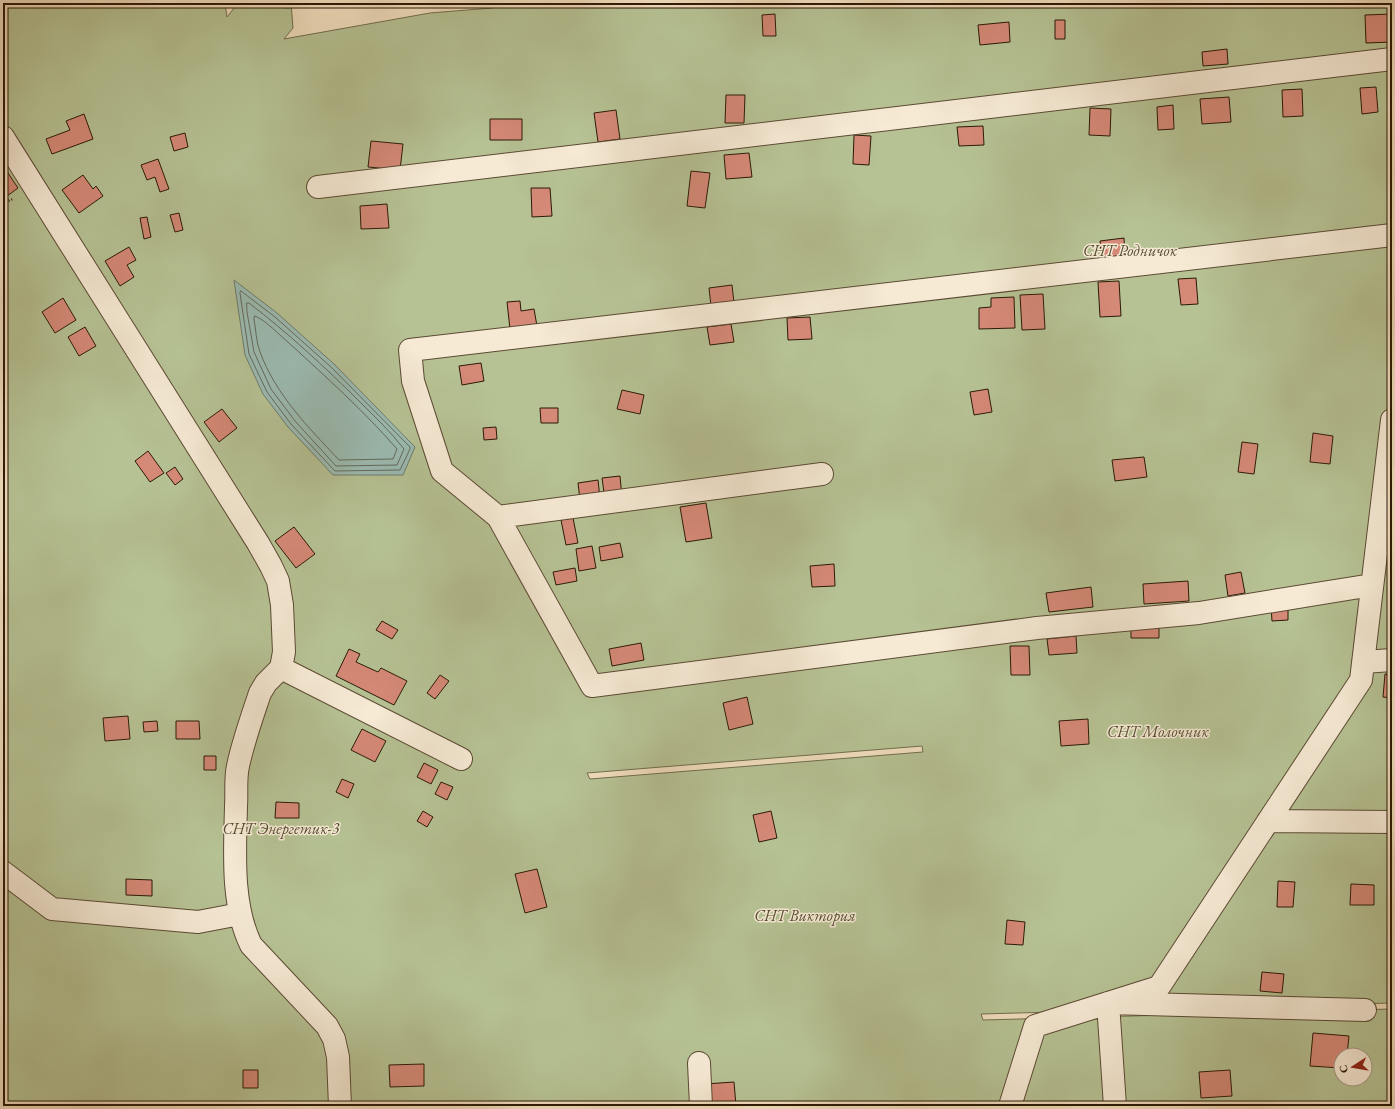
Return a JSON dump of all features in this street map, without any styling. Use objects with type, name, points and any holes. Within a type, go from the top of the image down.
[{"type":"lane","points":[[318,187],[1392,59]]},
{"type":"lane","points":[[3,137],[271,566],[278,581],[282,605],[284,652],[281,668],[266,683],[260,693],[237,768],[235,827],[236,873],[240,914],[245,932],[251,945],[327,1026],[334,1039],[338,1057],[340,1106]]},
{"type":"lane","points":[[1372,585],[1199,613],[1037,628],[592,686],[498,517],[442,471],[413,380],[410,350],[1392,235]]},
{"type":"lane","points":[[1010,1106],[1036,1026],[1159,987],[1361,680],[1372,585],[1388,478],[1392,420]]},
{"type":"lane","points":[[498,517],[822,474]]},
{"type":"lane","points":[[1363,662],[1392,660]]},
{"type":"lane","points":[[281,668],[461,759]]},
{"type":"lane","points":[[1268,821],[1392,822]]},
{"type":"lane","points":[[3,872],[52,908],[198,922],[240,914]]},
{"type":"lane","points":[[1108,1003],[1364,1010]]},
{"type":"lane","points":[[1108,1003],[1115,1106]]},
{"type":"lane","points":[[699,1063],[701,1106]]},
{"type":"green space","points":[[3,3],[225,3],[227,17],[238,3],[291,3],[293,28],[284,39],[430,13],[492,8],[476,3],[1392,3],[1392,1003],[981,1014],[983,1020],[1392,1009],[1392,1106],[3,1106]],"holes":[[[922,746],[923,752],[590,779],[587,773]]]},
{"type":"water","points":[[274,3],[399,3],[285,8]]},
{"type":"water","points":[[234,280],[277,313],[334,364],[415,447],[403,475],[333,475],[288,427],[263,394],[245,355]]},
{"type":"building","points":[[775,14],[776,36],[763,36],[762,15]]},
{"type":"building","points":[[1392,14],[1392,42],[1366,43],[1365,15]]},
{"type":"building","points":[[1055,20],[1065,20],[1065,39],[1055,39]]},
{"type":"building","points":[[1009,22],[1010,42],[980,45],[978,25]]},
{"type":"building","points":[[1227,49],[1228,64],[1203,66],[1202,52]]},
{"type":"building","points":[[1376,87],[1378,112],[1362,114],[1360,88]]},
{"type":"building","points":[[1302,89],[1303,116],[1283,117],[1282,90]]},
{"type":"building","points":[[726,95],[745,95],[744,123],[725,123]]},
{"type":"building","points":[[1229,97],[1231,122],[1202,124],[1200,99]]},
{"type":"building","points":[[1173,105],[1174,129],[1158,130],[1157,107]]},
{"type":"building","points":[[1090,108],[1111,109],[1110,136],[1089,135]]},
{"type":"building","points":[[616,110],[620,139],[598,142],[594,113]]},
{"type":"building","points":[[84,114],[93,139],[52,154],[46,139],[70,130],[66,121]]},
{"type":"building","points":[[490,119],[522,119],[522,140],[490,140]]},
{"type":"building","points":[[983,126],[984,145],[959,146],[957,127]]},
{"type":"building","points":[[185,133],[188,147],[174,151],[170,137]]},
{"type":"building","points":[[854,135],[871,136],[869,165],[853,164]]},
{"type":"building","points":[[371,141],[403,144],[400,170],[368,167]]},
{"type":"building","points":[[749,153],[752,177],[726,179],[724,155]]},
{"type":"building","points":[[158,159],[169,189],[160,192],[155,177],[147,180],[141,165]]},
{"type":"building","points":[[4,167],[18,188],[3,199],[3,168]]},
{"type":"building","points":[[691,171],[710,173],[705,208],[687,206]]},
{"type":"building","points":[[83,175],[93,189],[96,186],[103,196],[79,213],[62,190]]},
{"type":"building","points":[[531,188],[550,188],[552,216],[532,217]]},
{"type":"building","points":[[387,204],[389,228],[361,229],[360,206]]},
{"type":"building","points":[[179,213],[183,230],[175,232],[170,215]]},
{"type":"building","points":[[147,217],[151,237],[144,239],[140,218]]},
{"type":"building","points":[[1124,238],[1125,260],[1102,262],[1100,241]]},
{"type":"building","points":[[129,247],[136,260],[127,265],[134,277],[120,286],[105,261]]},
{"type":"building","points":[[1196,278],[1198,304],[1181,305],[1178,279]]},
{"type":"building","points":[[1119,281],[1121,316],[1100,317],[1098,282]]},
{"type":"building","points":[[732,285],[734,303],[711,306],[709,288]]},
{"type":"building","points":[[1043,294],[1045,329],[1022,330],[1020,295]]},
{"type":"building","points":[[1014,297],[1015,328],[979,329],[979,308],[991,307],[991,298]]},
{"type":"building","points":[[63,298],[76,320],[55,333],[42,312]]},
{"type":"building","points":[[520,301],[521,311],[534,309],[537,326],[510,329],[507,302]]},
{"type":"building","points":[[810,317],[812,339],[788,340],[787,318]]},
{"type":"building","points":[[731,324],[734,342],[710,345],[707,327]]},
{"type":"building","points":[[85,327],[96,346],[79,356],[68,337]]},
{"type":"building","points":[[481,363],[484,381],[462,385],[459,366]]},
{"type":"building","points":[[988,389],[992,412],[974,415],[970,392]]},
{"type":"building","points":[[622,390],[644,395],[640,414],[617,409]]},
{"type":"building","points":[[540,408],[558,408],[558,423],[541,423]]},
{"type":"building","points":[[222,409],[237,428],[219,442],[204,422]]},
{"type":"building","points":[[496,427],[497,439],[484,440],[483,428]]},
{"type":"building","points":[[1313,433],[1333,436],[1330,464],[1310,462]]},
{"type":"building","points":[[1242,442],[1258,444],[1254,474],[1238,472]]},
{"type":"building","points":[[148,451],[164,473],[150,482],[135,461]]},
{"type":"building","points":[[1144,457],[1147,477],[1115,481],[1112,460]]},
{"type":"building","points":[[175,467],[183,479],[175,485],[166,473]]},
{"type":"building","points":[[620,476],[622,498],[605,500],[602,478]]},
{"type":"building","points":[[598,480],[600,498],[580,500],[578,483]]},
{"type":"building","points":[[706,503],[712,538],[686,542],[680,507]]},
{"type":"building","points":[[573,518],[578,543],[566,545],[561,520]]},
{"type":"building","points":[[294,527],[315,554],[296,568],[275,541]]},
{"type":"building","points":[[620,543],[623,557],[601,561],[599,547]]},
{"type":"building","points":[[592,546],[596,568],[579,571],[576,549]]},
{"type":"building","points":[[834,564],[835,586],[812,587],[810,566]]},
{"type":"building","points":[[575,568],[577,581],[556,585],[553,572]]},
{"type":"building","points":[[1241,572],[1245,593],[1228,596],[1225,575]]},
{"type":"building","points":[[1188,581],[1189,601],[1144,604],[1143,584]]},
{"type":"building","points":[[1091,587],[1093,607],[1049,612],[1046,593]]},
{"type":"building","points":[[1288,605],[1288,620],[1272,621],[1271,606]]},
{"type":"building","points":[[382,621],[398,630],[392,639],[376,630]]},
{"type":"building","points":[[1131,625],[1159,625],[1159,638],[1131,638]]},
{"type":"building","points":[[1076,636],[1077,653],[1049,655],[1047,639]]},
{"type":"building","points":[[641,643],[644,660],[612,666],[609,649]]},
{"type":"building","points":[[1010,646],[1029,646],[1030,675],[1011,675]]},
{"type":"building","points":[[349,649],[360,654],[356,662],[378,672],[381,668],[407,681],[394,705],[336,676]]},
{"type":"building","points":[[1385,674],[1392,674],[1392,698],[1383,697]]},
{"type":"building","points":[[440,675],[449,681],[435,699],[427,693]]},
{"type":"building","points":[[747,697],[753,724],[729,730],[723,703]]},
{"type":"building","points":[[128,716],[130,739],[105,741],[103,718]]},
{"type":"building","points":[[1088,719],[1089,744],[1061,746],[1059,721]]},
{"type":"building","points":[[157,721],[158,731],[144,732],[143,722]]},
{"type":"building","points":[[176,721],[199,721],[200,739],[176,739]]},
{"type":"building","points":[[362,729],[386,741],[375,762],[351,750]]},
{"type":"building","points":[[204,756],[216,756],[216,770],[204,770]]},
{"type":"building","points":[[424,763],[438,770],[431,784],[417,777]]},
{"type":"building","points":[[342,779],[354,784],[348,798],[336,792]]},
{"type":"building","points":[[441,782],[453,787],[447,800],[435,794]]},
{"type":"building","points":[[276,802],[299,803],[299,818],[275,818]]},
{"type":"building","points":[[423,811],[433,817],[427,827],[417,821]]},
{"type":"building","points":[[771,811],[777,838],[759,842],[753,815]]},
{"type":"building","points":[[537,869],[547,907],[525,913],[515,874]]},
{"type":"building","points":[[126,879],[152,880],[152,896],[126,895]]},
{"type":"building","points":[[1278,881],[1295,882],[1293,907],[1277,907]]},
{"type":"building","points":[[1351,884],[1374,885],[1374,905],[1350,905]]},
{"type":"building","points":[[1007,920],[1025,922],[1023,945],[1005,944]]},
{"type":"building","points":[[1262,972],[1284,974],[1282,993],[1260,991]]},
{"type":"building","points":[[1313,1033],[1349,1036],[1348,1047],[1333,1047],[1333,1067],[1310,1066]]},
{"type":"building","points":[[424,1064],[424,1086],[390,1087],[389,1065]]},
{"type":"building","points":[[243,1070],[258,1070],[258,1088],[243,1088]]},
{"type":"building","points":[[1230,1070],[1232,1096],[1201,1098],[1199,1072]]},
{"type":"building","points":[[734,1082],[736,1106],[711,1106],[705,1084]]},
{"type":"park label","name":"СНТ Родничок","points":[[1130,250]]},
{"type":"park label","name":"СНТ Молочник","points":[[1158,731]]},
{"type":"park label","name":"СНТ Энергетик-3","points":[[281,828]]},
{"type":"park label","name":"СНТ Виктория","points":[[805,915]]}]
